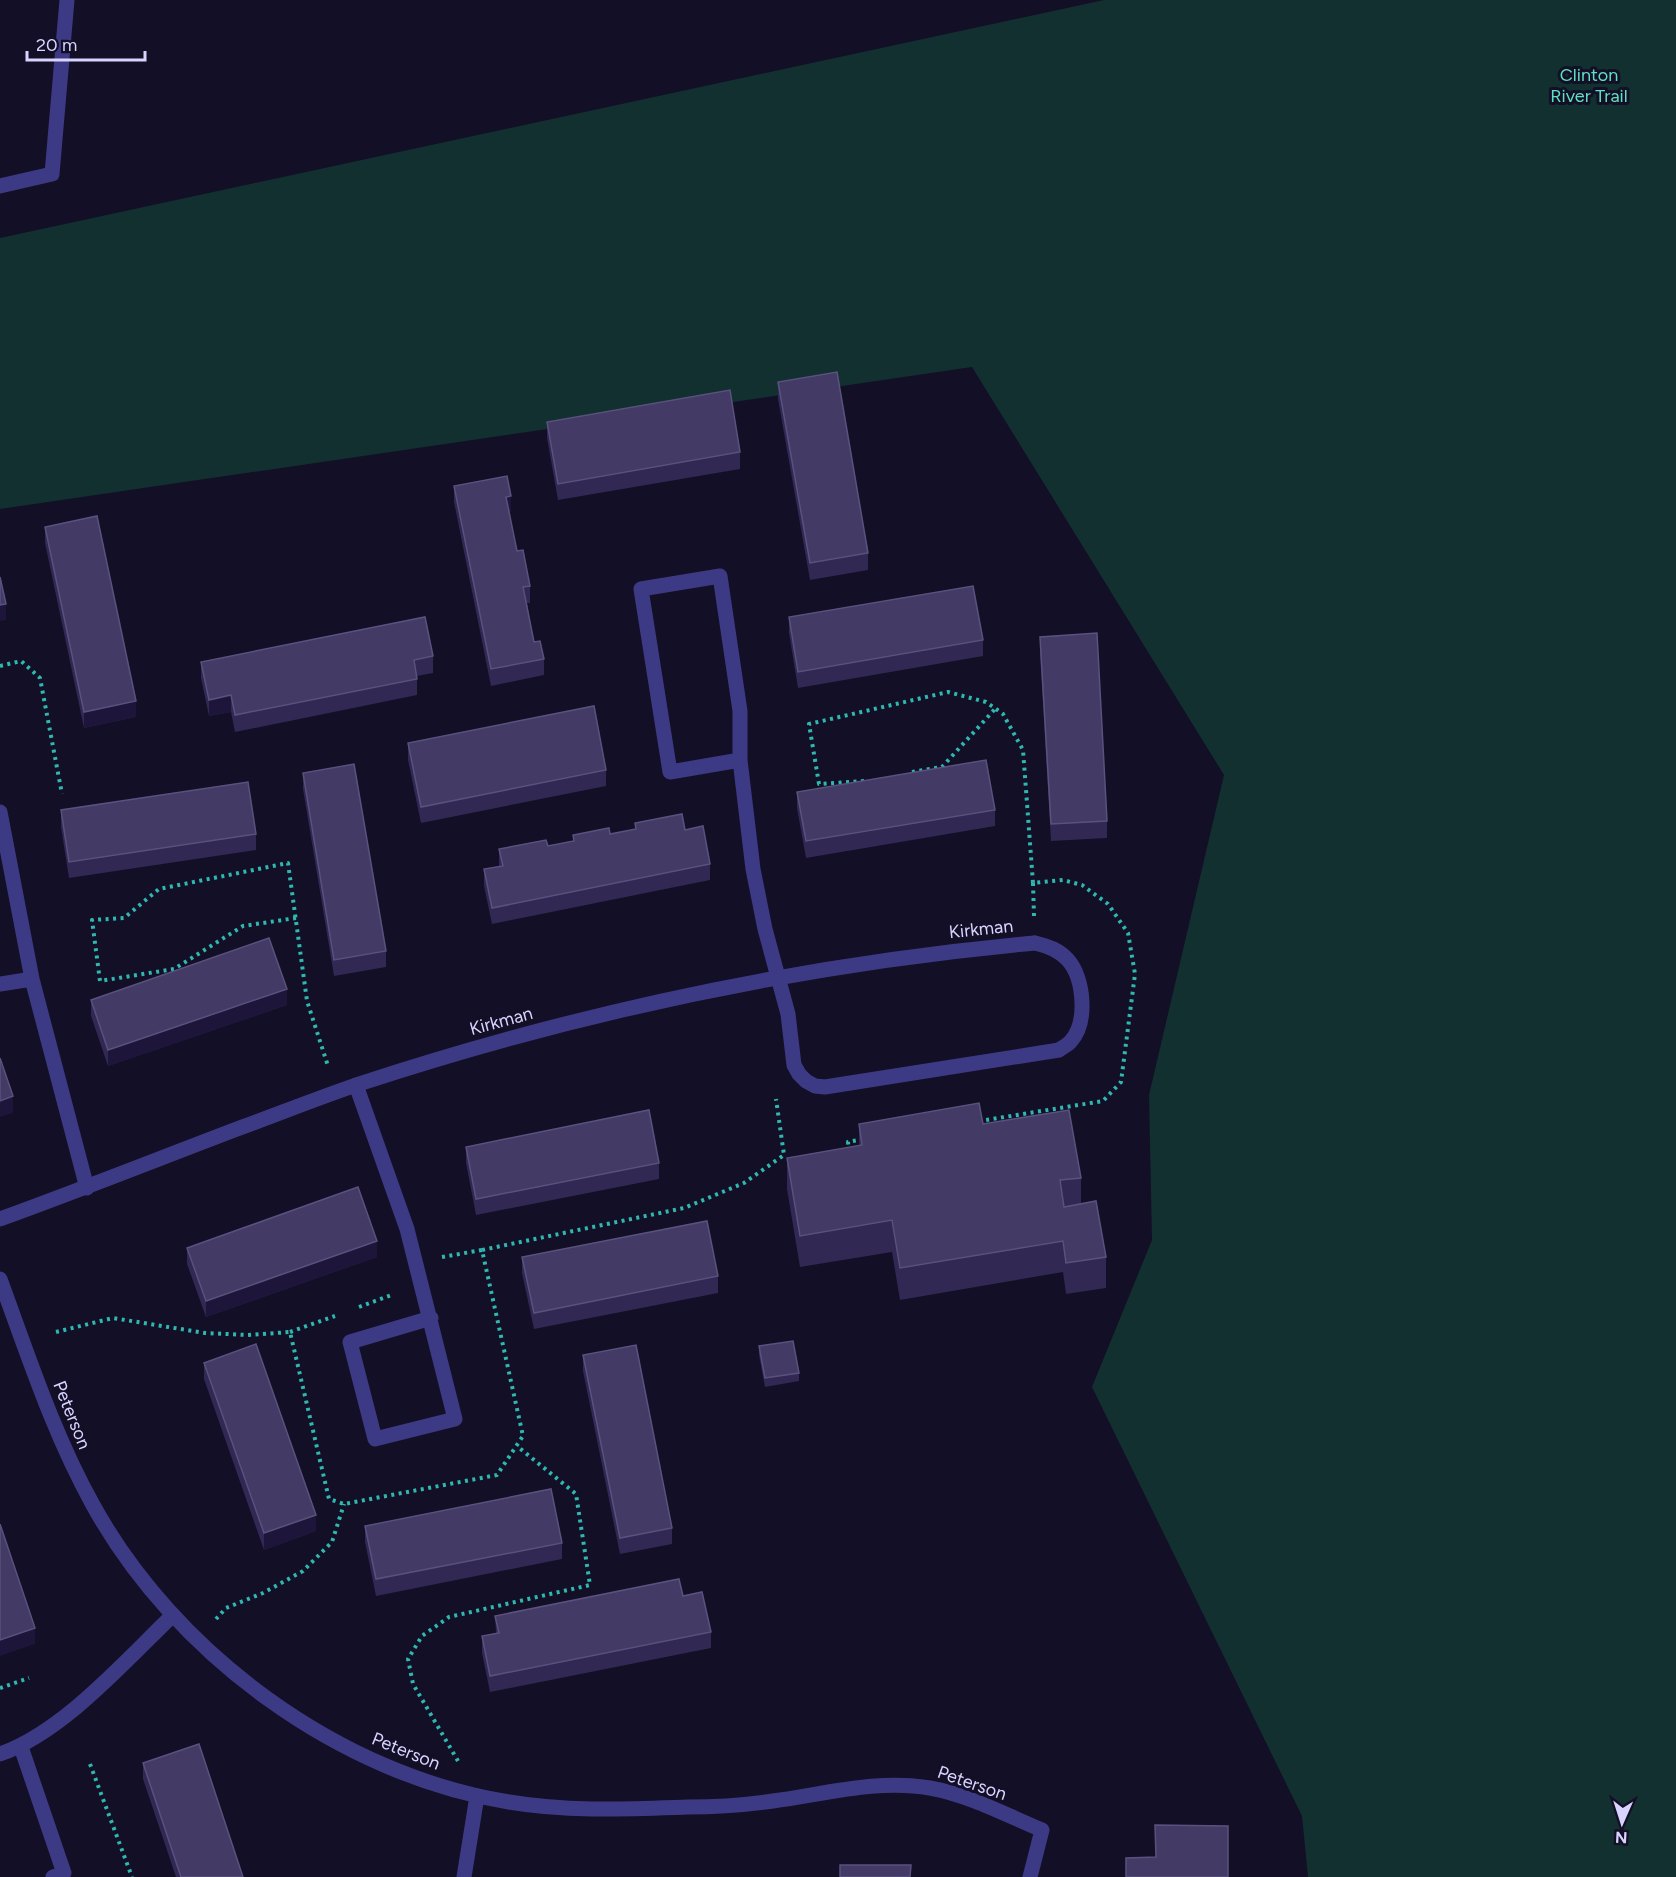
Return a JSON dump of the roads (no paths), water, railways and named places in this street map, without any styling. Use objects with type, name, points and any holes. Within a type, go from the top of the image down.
[{"type":"street","points":[[0,186],[52,174],[67,0]]},
{"type":"street","points":[[740,760],[670,772],[640,589],[720,576],[740,711],[740,760],[753,869],[765,929],[778,977]]},
{"type":"street","points":[[0,812],[32,979],[87,1188]]},
{"type":"street","name":"Kirkman","points":[[0,1219],[356,1085],[432,1061],[550,1028],[778,977],[923,955],[1035,944],[1054,949],[1069,962],[1076,973],[1081,996],[1080,1022],[1075,1035],[1066,1045],[1053,1052],[825,1087],[815,1086],[799,1074],[794,1065],[788,1014],[778,977]]},
{"type":"street","points":[[0,984],[32,979]]},
{"type":"street","points":[[356,1085],[407,1229],[430,1318],[455,1419],[375,1439],[350,1342],[430,1318]]},
{"type":"street","name":"Peterson","points":[[0,1279],[54,1425],[73,1468],[94,1508],[132,1566],[173,1615],[198,1640],[266,1697],[321,1734],[403,1772],[477,1796],[519,1804],[562,1808],[693,1807],[772,1801],[870,1786],[912,1786],[955,1795],[1042,1830],[1030,1877]]},
{"type":"street","points":[[0,1754],[21,1747],[62,1720],[173,1615]]},
{"type":"street","points":[[21,1747],[64,1873],[53,1877]]},
{"type":"street","points":[[464,1877],[477,1796]]},
{"type":"park label","name":"Clinton River Trail","points":[[1589,85]]}]
